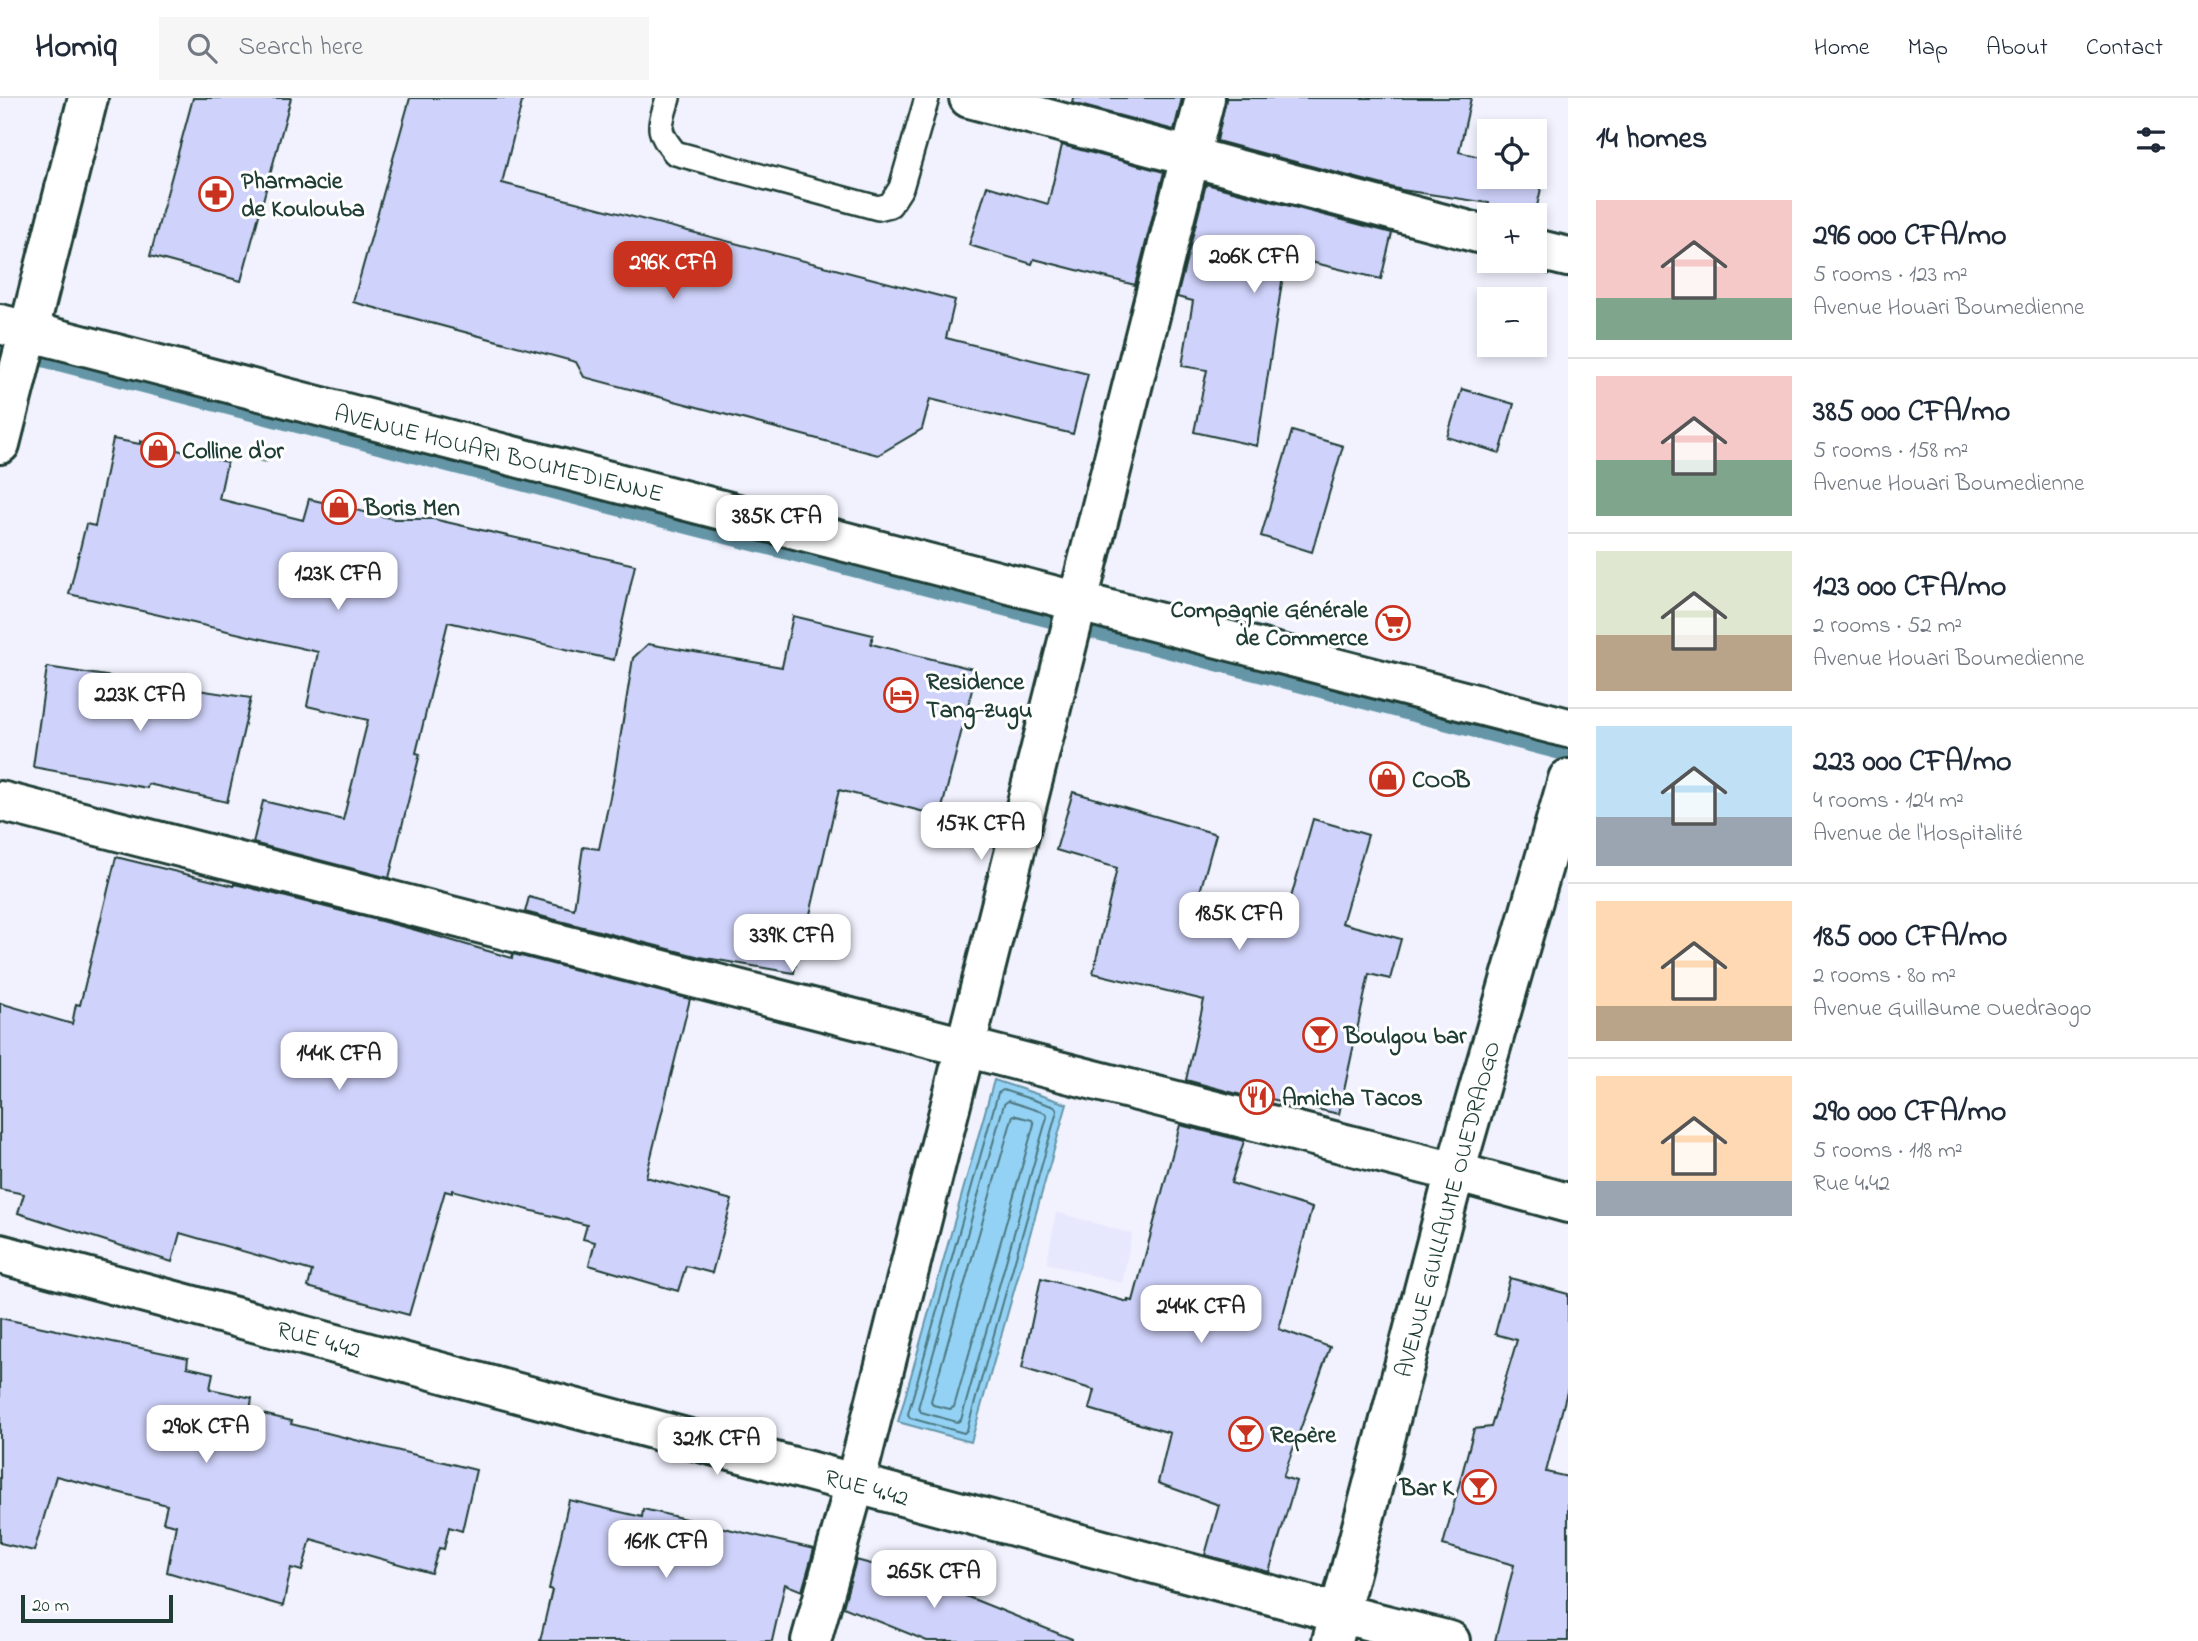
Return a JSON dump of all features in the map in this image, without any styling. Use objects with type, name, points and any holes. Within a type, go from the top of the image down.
[{"type":"street","points":[[0,444],[14,328],[88,98]]},
{"type":"street","points":[[969,98],[1477,233]]},
{"type":"street","points":[[811,1641],[855,1484],[1205,98]]},
{"type":"street","points":[[1547,251],[1568,257]]},
{"type":"street","name":"AVENUE HOUARI BOUMEDIENNE","points":[[14,328],[1568,728]]},
{"type":"street","name":"AVENUE GUILLAUME OUEDRAOGO","points":[[1335,1627],[1455,1172],[1568,779]]},
{"type":"street","points":[[0,802],[1568,1203]]},
{"type":"street","name":"RUE 4.42","points":[[0,1254],[855,1484],[1335,1627],[1450,1641]]},
{"type":"lane","points":[[667,98],[660,127],[662,138],[676,153],[878,208],[890,205],[901,188],[927,98]]},
{"type":"shaded area","points":[[1056,1212],[1132,1234],[1122,1283],[1047,1263]]},
{"type":"water","points":[[994,1080],[1067,1104],[971,1442],[898,1422]]},
{"type":"building","name":"Pharmacie de Koulouba","points":[[193,98],[291,98],[241,281],[150,256]]},
{"type":"building","points":[[410,98],[523,98],[502,183],[955,300],[946,338],[1088,374],[1073,434],[930,399],[922,429],[878,455],[584,377],[576,362],[353,302]]},
{"type":"building","points":[[1073,98],[1182,98],[1174,130],[1072,103]]},
{"type":"building","points":[[1226,98],[1471,98],[1459,152],[1477,156],[1477,189],[1541,189],[1538,203],[1489,203],[1402,190],[1217,141]]},
{"type":"building","points":[[1062,145],[1164,172],[1135,285],[1034,259],[1032,264],[969,245],[987,186],[1048,204]]},
{"type":"building","points":[[1206,184],[1392,233],[1381,279],[1286,256],[1257,446],[1194,432],[1207,370],[1182,366],[1193,301],[1177,297]]},
{"type":"building","points":[[1462,389],[1514,404],[1500,453],[1447,437]]},
{"type":"building","points":[[1292,431],[1343,446],[1312,552],[1261,536]]},
{"type":"building","points":[[113,439],[140,444],[140,441],[227,462],[219,499],[303,520],[309,499],[394,519],[433,519],[635,565],[614,660],[448,622],[416,753],[420,754],[389,878],[253,843],[263,801],[343,820],[368,720],[307,706],[318,652],[69,594],[86,524],[95,526]]},
{"type":"building","points":[[793,616],[873,635],[871,644],[977,670],[940,816],[839,790],[808,923],[804,922],[794,973],[700,957],[525,912],[529,897],[574,909],[583,847],[599,849],[613,783],[633,658],[648,644],[782,667]]},
{"type":"building","points":[[47,667],[251,698],[227,802],[148,784],[147,788],[33,767]]},
{"type":"building","points":[[1073,792],[1216,834],[1198,899],[1285,919],[1313,819],[1368,835],[1342,923],[1401,939],[1390,979],[1369,974],[1339,1114],[1257,1096],[1256,1099],[1186,1080],[1204,1000],[1093,973],[1117,868],[1056,850]]},
{"type":"building","points":[[116,857],[412,929],[512,958],[513,954],[690,999],[646,1177],[732,1200],[712,1273],[686,1266],[678,1291],[589,1265],[595,1242],[583,1239],[587,1225],[452,1190],[452,1193],[445,1191],[409,1315],[308,1287],[312,1271],[180,1233],[172,1262],[18,1213],[24,1194],[0,1189],[0,1003],[72,1024],[76,1004],[80,1005]]},
{"type":"building","points":[[1180,1125],[1244,1141],[1231,1183],[1312,1208],[1279,1329],[1330,1347],[1283,1477],[1296,1481],[1269,1572],[1205,1555],[1219,1505],[1158,1483],[1170,1433],[1089,1409],[1094,1390],[1022,1368],[1041,1278],[1128,1302],[1133,1301]]},
{"type":"building","points":[[1510,1278],[1568,1294],[1568,1388],[1546,1472],[1568,1477],[1568,1641],[1495,1641],[1514,1565],[1443,1545],[1474,1429],[1491,1427],[1517,1340],[1495,1334]]},
{"type":"building","points":[[0,1318],[188,1358],[187,1367],[213,1373],[210,1389],[252,1398],[250,1411],[292,1421],[291,1424],[476,1470],[462,1531],[449,1527],[444,1549],[439,1548],[431,1573],[311,1539],[302,1571],[291,1568],[283,1606],[167,1572],[176,1525],[163,1522],[167,1505],[56,1476],[34,1551],[0,1543]]},
{"type":"building","points":[[569,1500],[642,1517],[643,1509],[814,1549],[802,1591],[785,1584],[772,1641],[540,1641]]},
{"type":"building","points":[[856,1560],[916,1576],[1072,1641],[927,1641],[843,1607]]},
{"type":"waterway","points":[[0,348],[1568,754]]},
{"type":"place","name":"Pharmacie de Koulouba","points":[[216,194]]},
{"type":"place","name":"Colline d'or","points":[[158,450]]},
{"type":"place","name":"Boris Men","points":[[339,507]]},
{"type":"place","name":"Compagnie Générale de Commerce","points":[[1393,623]]},
{"type":"place","name":"Residence Tang-zugu","points":[[901,695]]},
{"type":"place","name":"COOB","points":[[1387,779]]},
{"type":"place","name":"Boulgou bar","points":[[1320,1035]]},
{"type":"place","name":"Amicha Tacos","points":[[1257,1097]]},
{"type":"place","name":"Repère","points":[[1246,1434]]},
{"type":"place","name":"Bar K","points":[[1479,1487]]}]
